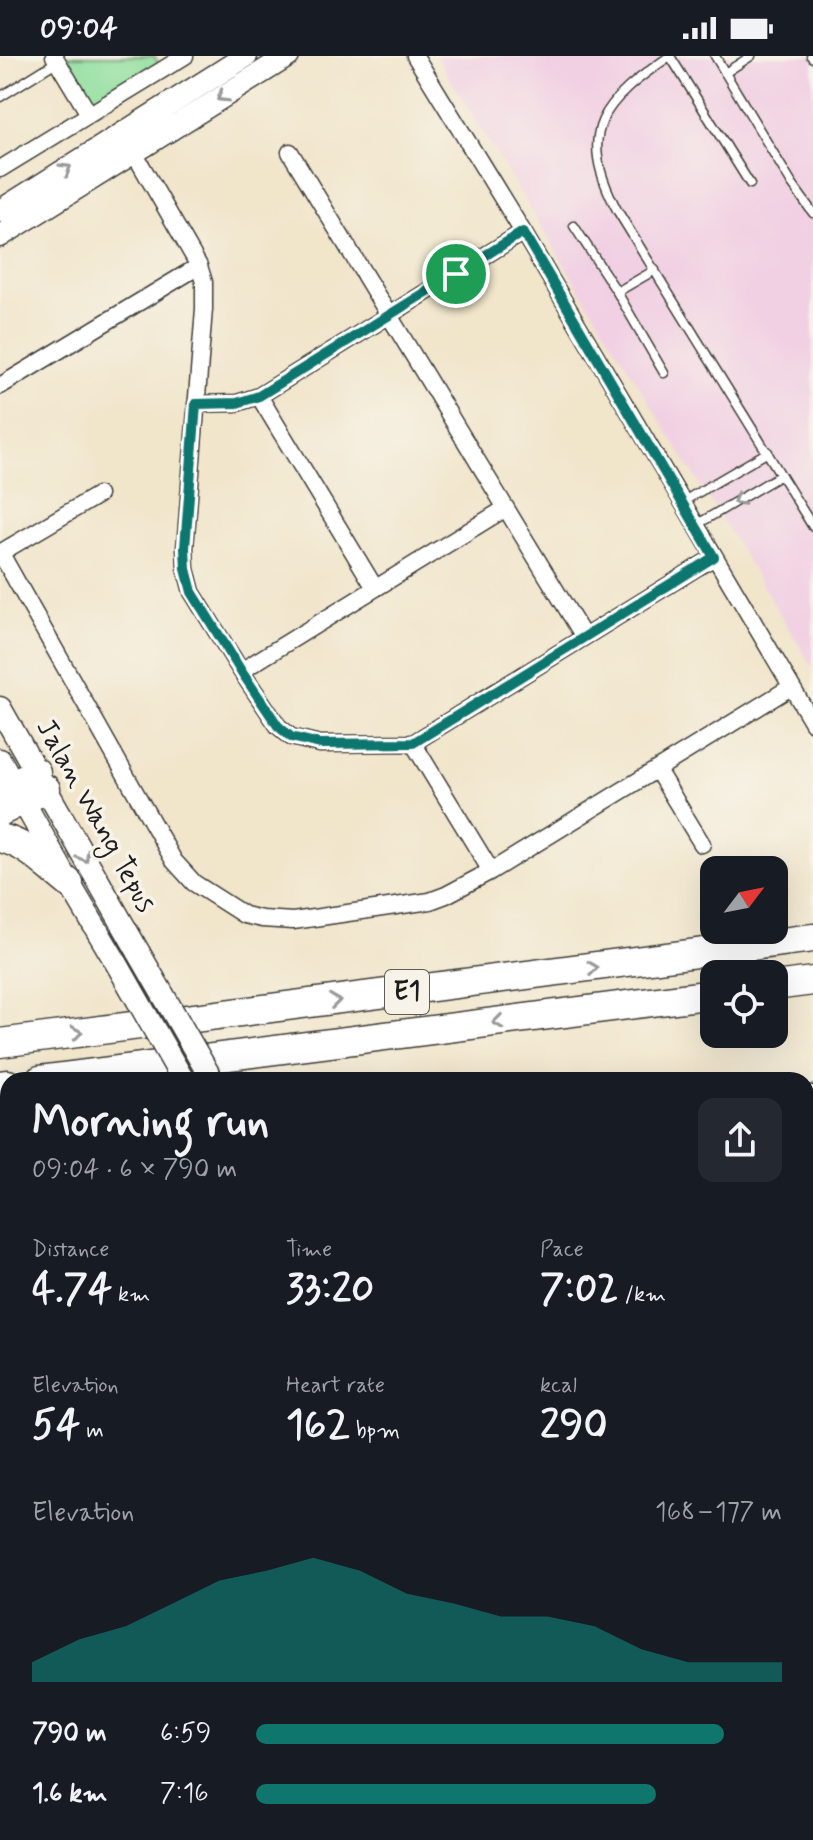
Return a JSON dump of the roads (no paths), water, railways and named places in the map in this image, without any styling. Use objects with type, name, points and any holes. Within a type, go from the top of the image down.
[{"type":"highway","points":[[0,838],[27,849],[69,883]]},
{"type":"highway","name":"E1","points":[[1,1043],[813,938]]},
{"type":"highway","points":[[788,984],[813,981]]},
{"type":"highway","name":"E1","points":[[103,1072],[700,996]]},
{"type":"main road","points":[[0,236],[246,56]]},
{"type":"main road","points":[[0,211],[288,56]]},
{"type":"main road","name":"Jalan Wang Tepus","points":[[0,708],[17,787],[178,1072]]},
{"type":"main road","name":"Jalan Wang Tepus","points":[[17,787],[139,953],[207,1072]]},
{"type":"street","points":[[0,169],[89,114],[162,62],[185,56]]},
{"type":"street","points":[[415,56],[523,232],[813,723]]},
{"type":"street","points":[[56,59],[89,114]]},
{"type":"street","points":[[129,143],[199,266],[204,282],[185,548],[192,592],[278,726],[291,737],[320,744],[413,743],[714,557]]},
{"type":"street","points":[[290,152],[584,637]]},
{"type":"street","points":[[196,404],[237,403],[259,396],[523,232]]},
{"type":"street","points":[[0,386],[199,266]]},
{"type":"street","points":[[259,396],[375,588]]},
{"type":"street","points":[[98,495],[0,552],[174,861],[194,883],[244,915],[293,921],[430,901],[446,895],[491,871],[791,687]]},
{"type":"street","points":[[241,671],[506,508]]},
{"type":"street","points":[[413,743],[491,871]]},
{"type":"street","points":[[657,770],[702,844]]},
{"type":"lane","points":[[750,184],[670,56],[629,86],[605,116],[598,133],[596,151],[609,194],[813,527]]},
{"type":"lane","points":[[715,56],[792,184],[813,213]]},
{"type":"lane","points":[[725,73],[751,56]]},
{"type":"lane","points":[[0,97],[56,59]]},
{"type":"lane","points":[[574,226],[664,373]]},
{"type":"lane","points":[[617,292],[655,270]]},
{"type":"lane","points":[[682,502],[768,452]]},
{"type":"lane","points":[[695,525],[781,475]]}]
